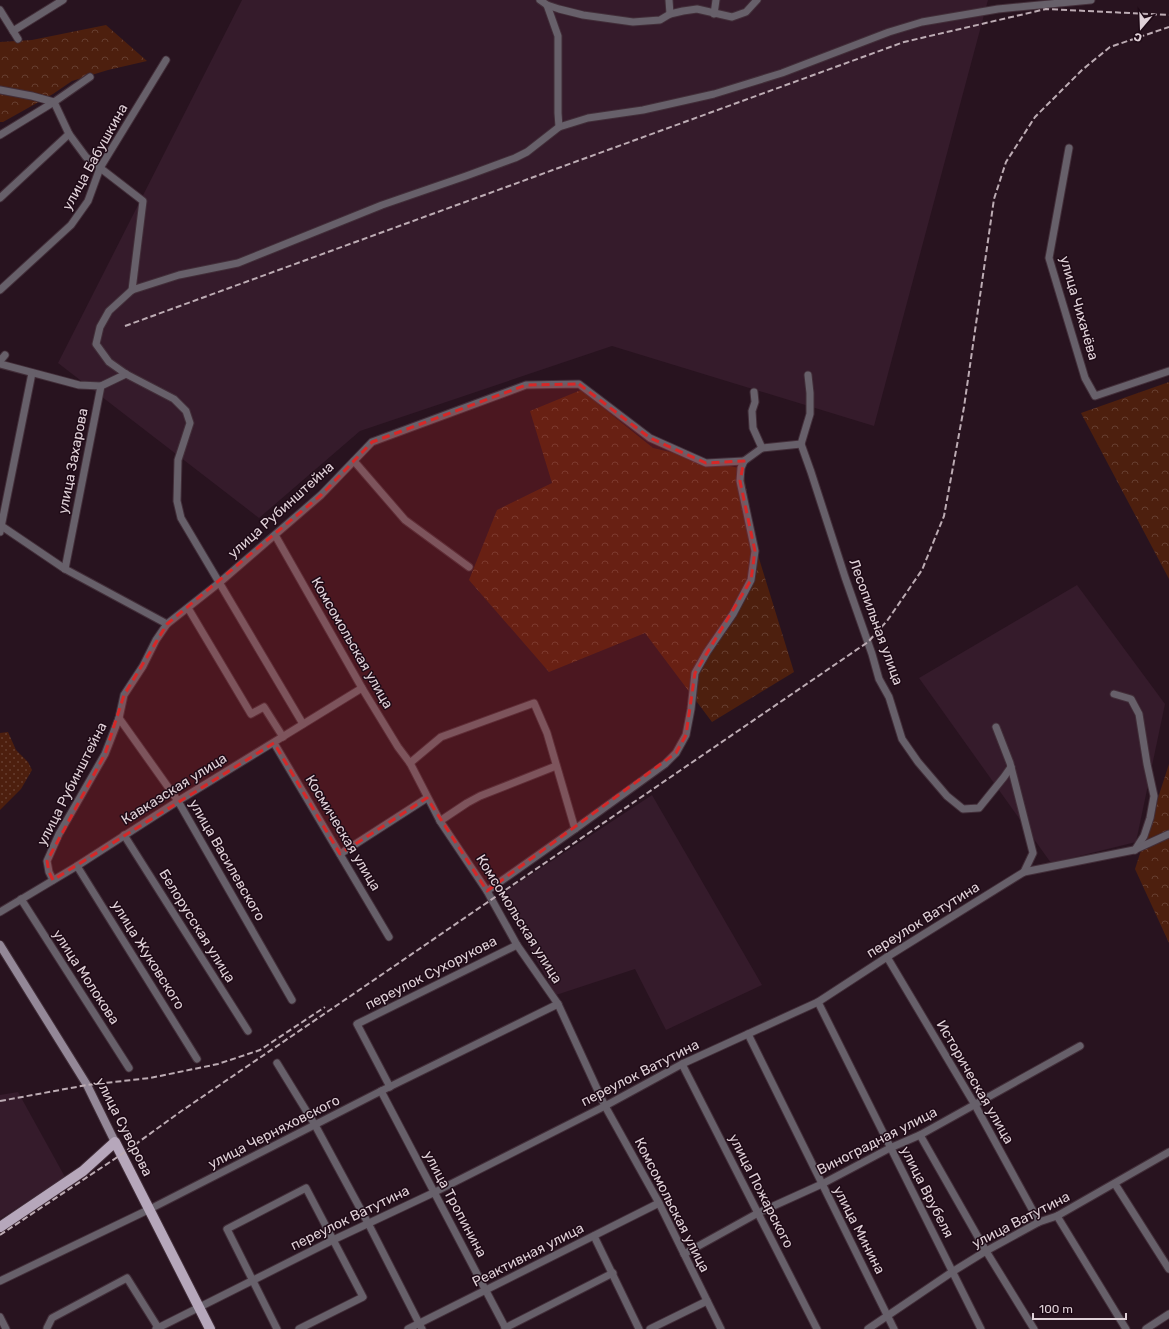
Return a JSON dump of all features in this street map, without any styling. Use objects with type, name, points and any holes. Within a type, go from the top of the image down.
[{"type":"main road","name":"улица Суворова","points":[[115,1142],[210,1329]]},
{"type":"main road","points":[[0,1227],[83,1170],[115,1142]]},
{"type":"street","points":[[13,31],[63,0]]},
{"type":"street","points":[[540,0],[547,5],[583,15],[633,22],[660,20],[670,14],[697,9],[732,17],[746,12],[757,0]]},
{"type":"street","points":[[669,0],[670,14]]},
{"type":"street","points":[[714,14],[716,0]]},
{"type":"street","points":[[303,724],[181,518],[177,501],[178,460],[190,423],[186,411],[174,399],[126,374],[109,362],[96,344],[100,327],[109,311],[132,290],[179,275],[238,263],[382,205],[516,158],[527,152],[559,127],[588,118],[642,110],[714,94],[782,73],[889,32],[922,22],[998,9],[1091,0]]},
{"type":"street","points":[[547,5],[558,36],[559,127]]},
{"type":"street","points":[[0,10],[18,39]]},
{"type":"street","name":"улица Бабушкина","points":[[0,290],[71,225],[88,201],[100,168],[166,60]]},
{"type":"street","points":[[0,135],[54,102],[90,77]]},
{"type":"street","points":[[0,90],[54,102],[69,134],[86,157],[143,201],[132,290]]},
{"type":"street","points":[[0,198],[69,134]]},
{"type":"street","name":"улица Чихачёва","points":[[1069,148],[1049,258],[1085,378],[1095,396],[1169,371]]},
{"type":"street","points":[[5,355],[0,362],[32,373],[79,385],[101,386],[126,374]]},
{"type":"street","points":[[32,373],[0,528],[65,569],[167,624]]},
{"type":"street","points":[[487,891],[665,764],[676,753],[686,735],[691,709],[695,673],[707,652],[733,614],[751,580],[755,551],[740,481],[741,468],[744,461],[762,448],[801,444],[810,414],[808,375]]},
{"type":"street","name":"улица Рубинштейна","points":[[53,880],[49,872],[48,860],[59,834],[105,754],[119,718],[124,695],[144,666],[156,640],[167,624],[219,583],[321,495],[372,442],[526,385],[579,384],[650,438],[706,463],[744,461]]},
{"type":"street","name":"улица Захарова","points":[[65,569],[101,386]]},
{"type":"street","points":[[754,392],[755,402],[752,411],[753,428],[762,448]]},
{"type":"street","name":"Лесопильная улица","points":[[801,444],[872,654],[879,679],[889,697],[902,739],[918,762],[947,796],[963,809],[979,808],[1011,767]]},
{"type":"street","points":[[354,461],[405,520],[469,567]]},
{"type":"street","name":"Комсомольская улица","points":[[275,535],[362,688],[398,747],[410,763],[440,821],[487,891],[516,945],[558,1004],[605,1106],[658,1202],[721,1329]]},
{"type":"street","points":[[188,608],[251,714],[264,707],[283,737]]},
{"type":"street","name":"Кавказская улица","points":[[0,912],[77,866],[178,800],[274,743],[362,688]]},
{"type":"street","points":[[1114,694],[1131,699],[1139,714],[1154,796],[1150,818],[1144,836],[1134,850]]},
{"type":"street","points":[[410,763],[441,737],[534,703],[547,733],[575,829]]},
{"type":"street","name":"улица Василевского","points":[[119,718],[178,800],[292,1000]]},
{"type":"street","points":[[996,727],[1011,767],[1033,853],[1024,872]]},
{"type":"street","name":"Космическая улица","points":[[274,743],[389,937]]},
{"type":"street","points":[[440,821],[480,796],[556,766]]},
{"type":"street","points":[[340,854],[427,798]]},
{"type":"street","name":"переулок Ватутина","points":[[158,1329],[368,1222],[433,1193],[605,1106],[682,1064],[818,1002],[887,957],[1024,872],[1134,850],[1169,834]]},
{"type":"street","name":"Белорусская улица","points":[[124,835],[248,1031]]},
{"type":"street","name":"улица Жуковского","points":[[77,866],[197,1059]]},
{"type":"street","name":"улица Молокова","points":[[21,899],[129,1068]]},
{"type":"street","name":"переулок Сухорукова","points":[[390,1087],[358,1024],[516,945]]},
{"type":"street","name":"улица Суворова","points":[[1,949],[87,1085],[115,1142]]},
{"type":"street","name":"Историческая улица","points":[[887,957],[975,1105],[1039,1222]]},
{"type":"street","name":"улица Врубеля","points":[[818,1002],[980,1329]]},
{"type":"street","name":"улица Черняховского","points":[[0,1281],[150,1209],[381,1091],[558,1004]]},
{"type":"street","name":"улица Минина","points":[[748,1034],[894,1329]]},
{"type":"street","name":"Виноградная улица","points":[[684,1254],[758,1213],[822,1184],[890,1148],[920,1135],[1080,1046]]},
{"type":"street","points":[[276,1063],[315,1126],[368,1222],[420,1326]]},
{"type":"street","name":"улица Пожарского","points":[[682,1064],[817,1329]]},
{"type":"street","name":"улица Тропинина","points":[[381,1091],[433,1193],[506,1328]]},
{"type":"street","points":[[920,1135],[986,1251],[1034,1329]]},
{"type":"street","name":"улица Ватутина","points":[[868,1329],[952,1272],[986,1251],[1039,1222],[1057,1216],[1169,1152]]},
{"type":"street","points":[[1115,1184],[1169,1268]]},
{"type":"street","points":[[277,1329],[227,1229],[306,1188],[363,1297],[299,1329]]},
{"type":"street","name":"Реактивная улица","points":[[408,1329],[420,1326],[486,1290],[658,1202]]},
{"type":"street","points":[[1057,1216],[1126,1329]]},
{"type":"street","points":[[594,1236],[639,1329]]},
{"type":"street","points":[[506,1328],[613,1273]]},
{"type":"street","points":[[47,1329],[52,1318],[127,1278],[158,1329]]},
{"type":"street","points":[[650,1329],[707,1301]]},
{"type":"street","points":[[1146,1329],[1169,1314]]},
{"type":"street","points":[[0,1317],[6,1329]]},
{"type":"highlighted area","points":[[579,384],[650,438],[706,463],[744,461],[740,481],[755,551],[751,580],[695,673],[686,735],[676,753],[487,891],[427,798],[340,854],[274,743],[53,880],[49,872],[47,861],[105,754],[124,695],[167,624],[321,495],[372,442],[526,385]]},
{"type":"shaded area","points":[[242,0],[988,0],[874,426],[612,346],[360,431],[259,518],[58,363]]},
{"type":"shaded area","points":[[1077,585],[1165,704],[1136,842],[1051,863],[919,678]]},
{"type":"shaded area","points":[[652,795],[762,985],[666,1030],[635,969],[556,995],[500,895]]},
{"type":"shaded area","points":[[18,1092],[65,1177],[0,1219],[0,1095]]},
{"type":"green space","points":[[106,25],[147,61],[108,70],[72,81],[53,94],[3,122],[0,122],[0,42],[32,40]]},
{"type":"green space","points":[[1169,382],[1169,579],[1081,413]]},
{"type":"green space","points":[[581,390],[653,448],[743,469],[757,552],[794,672],[712,722],[645,633],[549,672],[469,580],[497,510],[552,483],[530,411]]},
{"type":"green space","points":[[8,732],[16,750],[28,762],[32,770],[21,789],[0,810],[0,733]]},
{"type":"green space","points":[[1169,764],[1169,943],[1135,869]]},
{"type":"railway","points":[[125,326],[904,42],[1046,9],[1169,15]]},
{"type":"railway","points":[[0,1235],[122,1154],[180,1112],[868,642],[887,621],[922,570],[944,516],[964,407],[994,199],[1006,162],[1035,117],[1082,70],[1110,47],[1169,27]]},
{"type":"railway","points":[[0,1101],[87,1085],[150,1078],[218,1064],[260,1050],[325,1007]]}]
